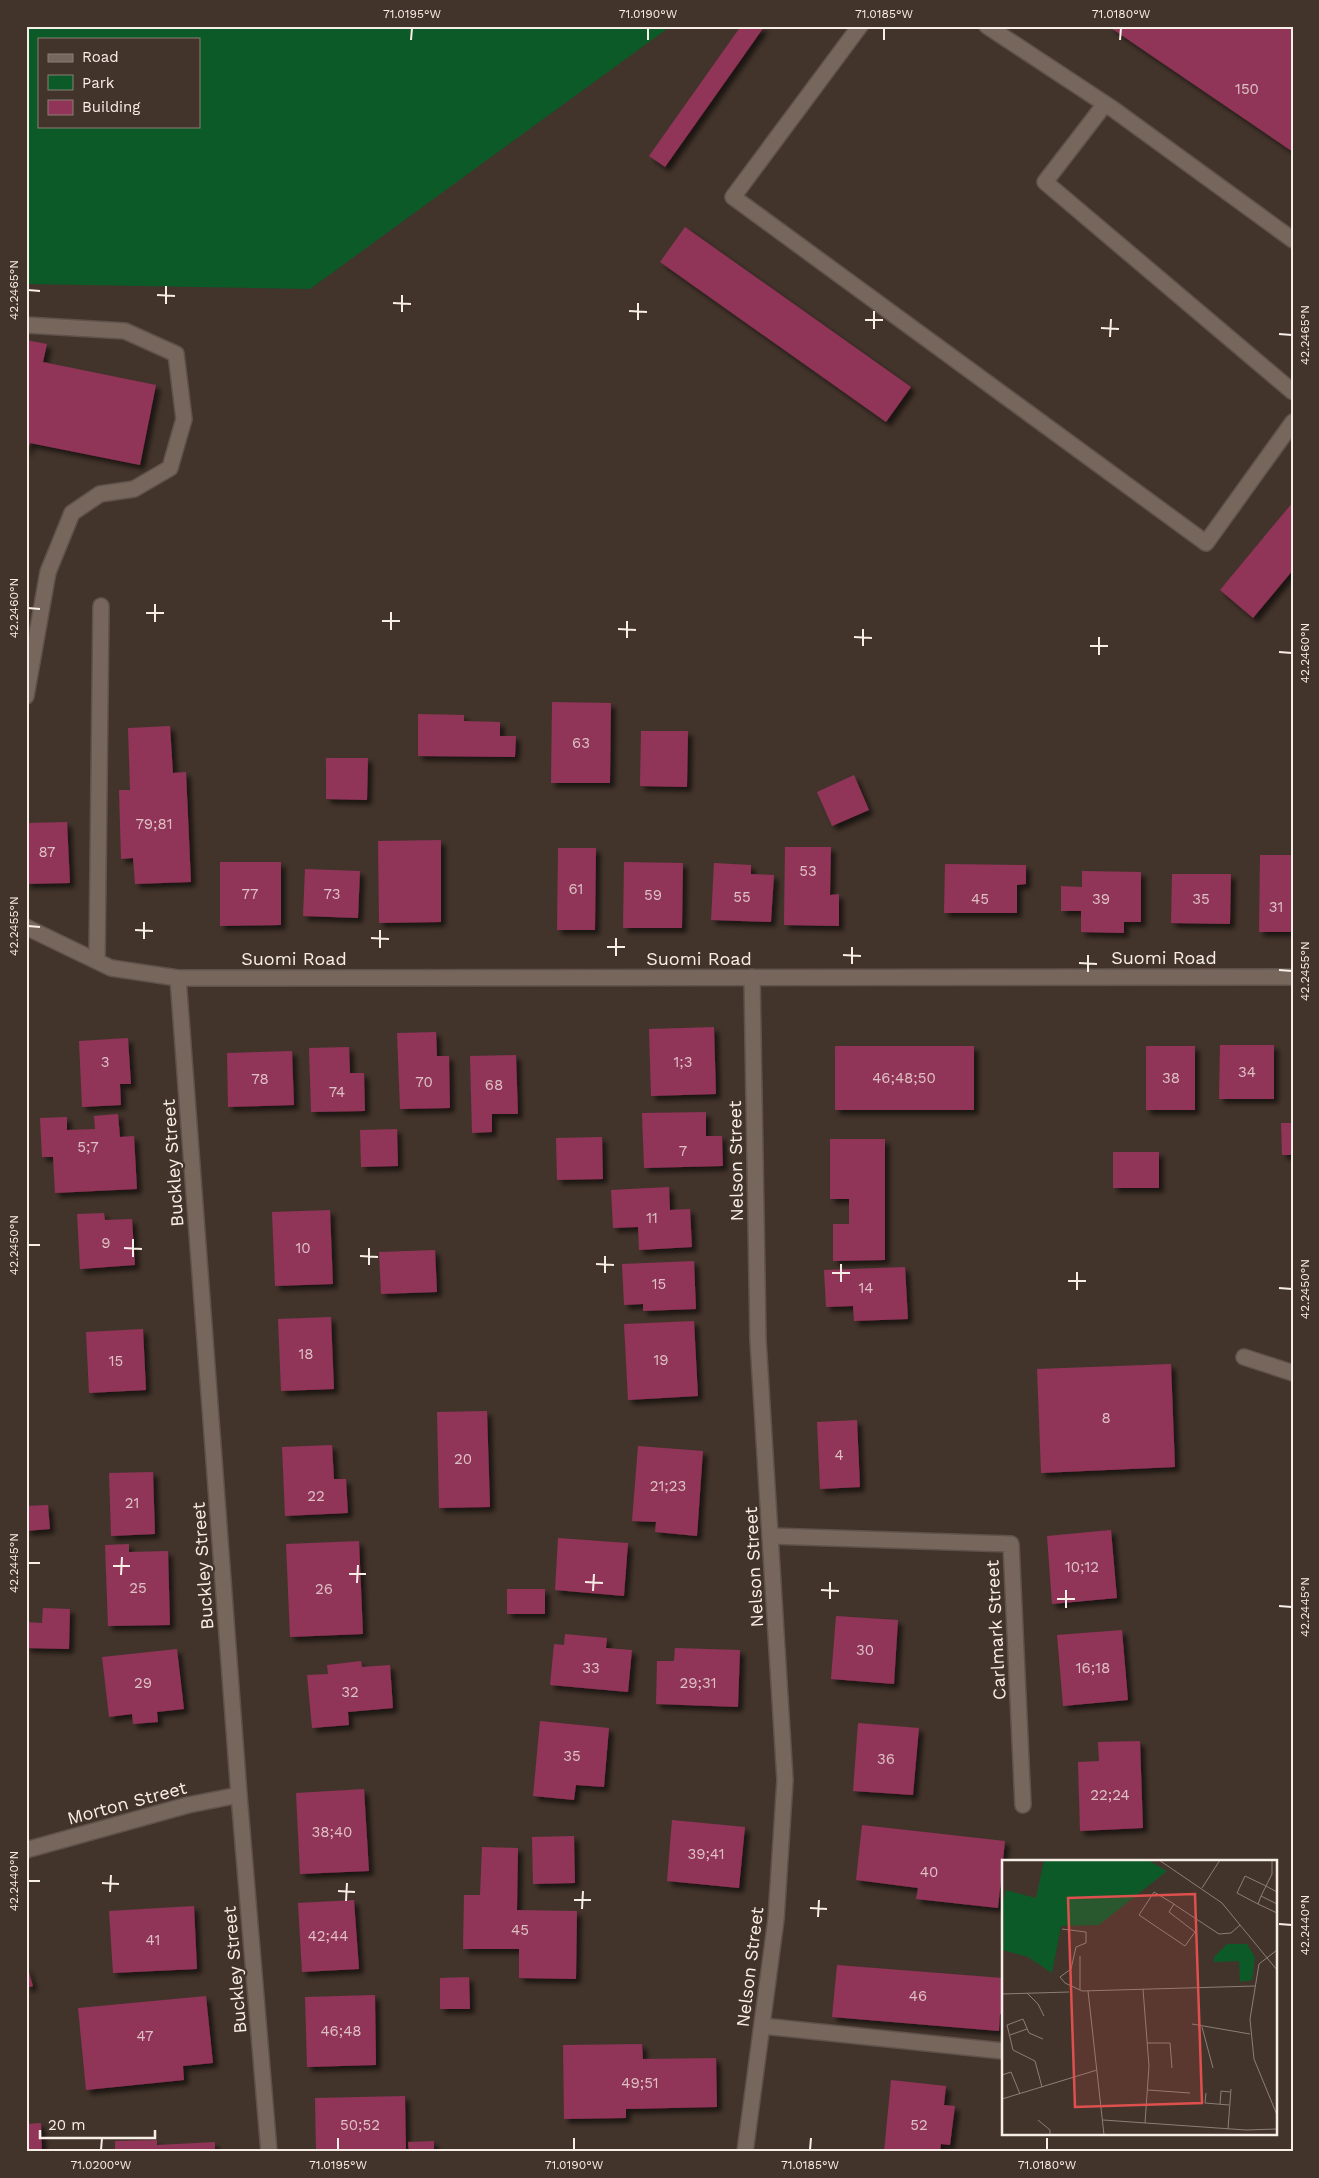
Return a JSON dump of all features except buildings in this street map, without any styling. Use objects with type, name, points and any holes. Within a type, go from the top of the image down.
[{"type":"street","points":[[860,26],[733,197],[1206,543],[1293,422]]},
{"type":"street","points":[[987,26],[1105,104],[1293,240]]},
{"type":"street","points":[[1105,104],[1045,182],[1293,392]]},
{"type":"street","points":[[26,325],[125,331],[176,354],[184,419],[170,468],[134,489],[100,494],[72,513],[63,529],[48,572],[26,696]]},
{"type":"street","points":[[97,959],[101,606]]},
{"type":"street","name":"Suomi Road","points":[[26,927],[97,959],[111,968],[178,978],[1293,977]]},
{"type":"street","name":"Nelson Street","points":[[745,2152],[776,1920],[785,1780],[758,1340],[752,977]]},
{"type":"street","name":"Buckley Street","points":[[178,978],[269,2152]]},
{"type":"street","points":[[1244,1357],[1293,1373]]},
{"type":"street","name":"Carlmark Street","points":[[771,1536],[1011,1544],[1023,1805]]},
{"type":"street","name":"Morton Street","points":[[26,1850],[188,1805],[240,1795]]},
{"type":"street","points":[[762,2026],[1002,2051]]},
{"type":"green space","points":[[26,26],[671,26],[310,289],[26,284]]}]
